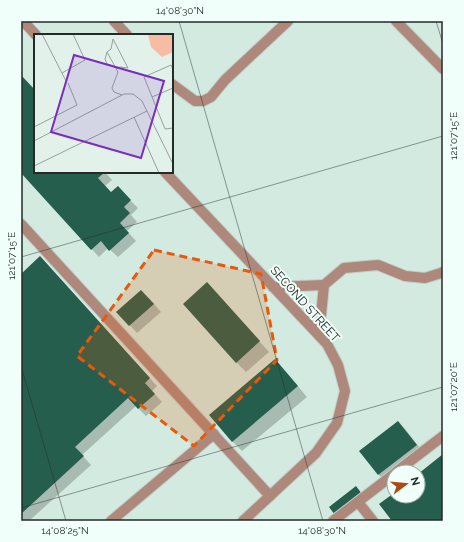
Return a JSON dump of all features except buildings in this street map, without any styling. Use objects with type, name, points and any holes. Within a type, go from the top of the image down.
[{"type":"street","points":[[23,21],[35,34]]},
{"type":"street","points":[[114,21],[126,34]]},
{"type":"street","points":[[173,85],[195,101],[203,101],[212,97],[225,80],[288,21]]},
{"type":"street","points":[[396,21],[443,69]]},
{"type":"street","name":"SECOND STREET","points":[[166,173],[326,344],[338,365],[345,391],[337,423],[316,453],[243,521]]},
{"type":"street","points":[[21,224],[270,496]]},
{"type":"street","points":[[273,287],[324,285],[344,268],[378,265],[405,276],[425,278],[443,272]]},
{"type":"street","points":[[319,336],[324,285]]},
{"type":"street","points":[[111,521],[214,434]]},
{"type":"street","points":[[407,464],[443,436]]},
{"type":"street","points":[[333,521],[386,480]]},
{"type":"street","points":[[358,502],[373,521]]},
{"type":"highlighted area","points":[[154,250],[261,274],[277,360],[194,446],[77,356]]},
{"type":"shaded area","points":[[21,21],[443,21],[443,521],[21,521]]}]
